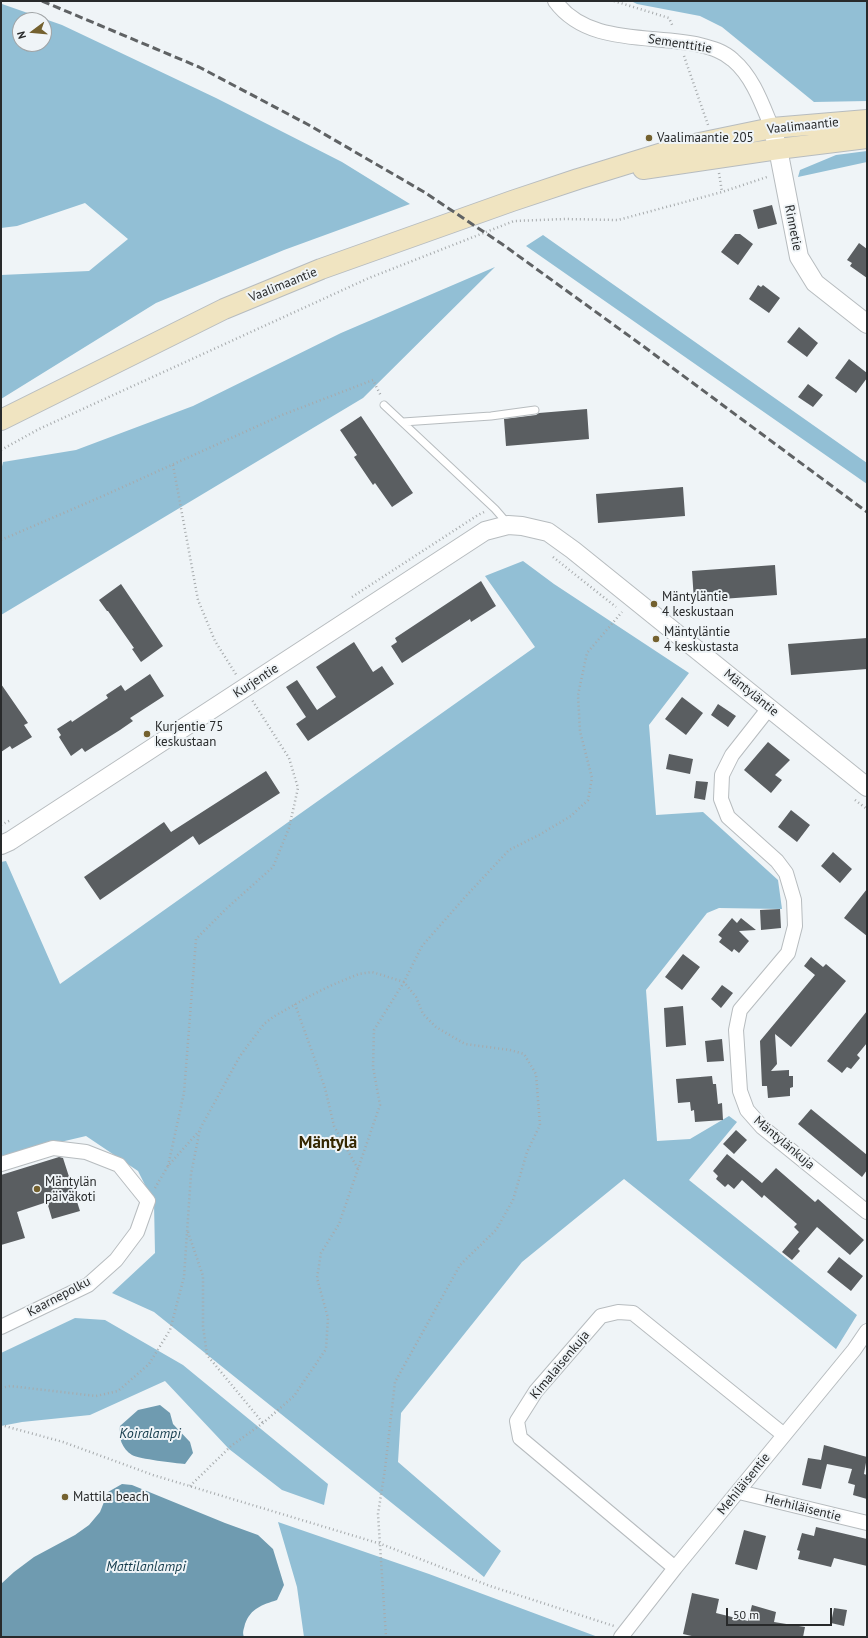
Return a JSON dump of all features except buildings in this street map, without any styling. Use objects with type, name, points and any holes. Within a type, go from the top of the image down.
[{"type":"main road","name":"Vaalimaantie","points":[[1,420],[238,304],[328,267],[578,178],[714,149],[772,128],[867,120]]},
{"type":"main road","name":"Vaalimaantie","points":[[714,149],[778,149],[867,138]]},
{"type":"street","name":"Sementtitie","points":[[555,1],[561,9],[581,25],[599,31],[639,38],[680,42],[717,50],[733,60],[754,85],[772,128]]},
{"type":"street","name":"Rinnetie","points":[[772,128],[778,149],[799,257],[814,283],[867,324]]},
{"type":"street","name":"Kurjentie","points":[[1,845],[10,842],[240,681],[485,531],[512,524]]},
{"type":"street","name":"Mäntyläntie","points":[[512,524],[548,532],[573,550],[769,708],[861,793]]},
{"type":"street","name":"Mäntylänkuja","points":[[769,708],[732,755],[722,775],[721,798],[728,817],[777,860],[786,872],[794,900],[796,926],[788,953],[740,1010],[736,1030],[740,1090],[747,1110],[762,1127],[867,1212]]},
{"type":"street","points":[[1,1164],[54,1148],[86,1152],[120,1166],[148,1201]]},
{"type":"street","name":"Kaarnepolku","points":[[1,1327],[88,1285],[116,1260],[137,1232],[148,1201]]},
{"type":"street","name":"Kimalaisenkuja","points":[[675,1568],[520,1438],[517,1421],[536,1391],[601,1316],[618,1312],[633,1313],[784,1435]]},
{"type":"street","name":"Mehiläisentie","points":[[623,1636],[675,1568],[865,1337]]},
{"type":"street","name":"Herhiläisentie","points":[[739,1492],[867,1523]]},
{"type":"lane","points":[[384,405],[512,524]]},
{"type":"lane","points":[[403,422],[490,416],[535,410]]},
{"type":"path","points":[[614,1],[669,18],[680,42],[714,149],[722,192]]},
{"type":"path","points":[[1,450],[39,429],[368,278],[514,221],[565,219],[618,220],[722,192],[782,172]]},
{"type":"path","points":[[1,540],[173,465],[282,415],[373,380],[384,405]]},
{"type":"path","points":[[168,1166],[184,1093],[196,939],[227,908],[273,867],[289,828],[298,788],[289,758],[215,641],[198,600],[173,465]]},
{"type":"path","points":[[346,601],[478,515],[495,508]]},
{"type":"path","points":[[550,555],[627,616]]},
{"type":"path","points":[[190,1486],[231,1446],[262,1423],[294,1396],[326,1349],[328,1318],[316,1278],[321,1253],[339,1224],[380,1105],[373,1067],[374,1030],[404,982],[422,946],[466,896],[509,850],[572,816],[588,800],[592,778],[580,731],[578,695],[587,653],[622,612]]},
{"type":"path","points":[[240,681],[242,670]]},
{"type":"path","points":[[230,679],[240,681]]},
{"type":"path","points":[[861,793],[867,809]]},
{"type":"path","points":[[1,825],[14,818]]},
{"type":"path","points":[[148,1201],[168,1166],[200,1129],[240,1056],[264,1024],[295,1004],[326,988],[359,974],[372,972],[404,982],[416,997],[423,1014],[436,1027],[465,1044],[510,1050],[524,1054],[536,1074],[540,1125],[527,1152],[513,1200],[496,1230],[460,1264],[395,1382],[378,1514],[386,1637]]},
{"type":"path","points":[[295,1004],[325,1088],[334,1126],[358,1170]]},
{"type":"path","points":[[1,1388],[10,1386],[96,1396],[118,1390],[149,1364],[170,1330],[184,1277],[191,1174],[200,1129]]},
{"type":"path","points":[[187,1230],[203,1276],[203,1326],[207,1355],[262,1423]]},
{"type":"path","points":[[1,1425],[63,1442],[154,1475],[381,1544],[490,1586],[617,1627],[623,1636]]},
{"type":"shaded area","points":[[631,1],[867,1],[867,101],[814,102],[722,27],[700,16],[637,4]]},
{"type":"shaded area","points":[[2,4],[25,12],[12,12],[12,52],[52,52],[52,22],[62,25],[216,98],[342,162],[410,204],[284,250],[156,303],[1,399],[1,275],[89,271],[128,239],[85,203],[17,226],[1,228]]},
{"type":"shaded area","points":[[867,151],[867,162],[798,177],[800,170],[836,155]]},
{"type":"shaded area","points":[[543,235],[867,463],[867,484],[526,246]]},
{"type":"shaded area","points":[[495,267],[363,398],[1,615],[1,471],[3,462],[76,450],[193,406],[341,333]]},
{"type":"shaded area","points":[[523,561],[554,584],[689,673],[649,725],[656,815],[703,812],[778,880],[782,909],[719,908],[707,913],[646,990],[657,1141],[690,1139],[729,1116],[737,1122],[689,1180],[857,1315],[836,1349],[624,1179],[522,1262],[401,1413],[398,1462],[501,1551],[484,1577],[154,1312],[112,1293],[155,1253],[154,1203],[138,1171],[86,1136],[1,1156],[1,862],[6,861],[60,984],[535,647],[485,576]]},
{"type":"shaded area","points":[[75,1318],[105,1320],[183,1365],[328,1484],[324,1505],[282,1490],[229,1449],[165,1381],[90,1415],[22,1422],[1,1426],[1,1353]]},
{"type":"shaded area","points":[[278,1522],[429,1574],[598,1637],[304,1637],[297,1587]]},
{"type":"water","name":"Koiralampi","points":[[160,1405],[170,1413],[173,1424],[190,1442],[193,1453],[185,1464],[142,1458],[132,1455],[123,1446],[120,1426],[138,1410]]},
{"type":"water","name":"Mattilanlampi","points":[[122,1484],[132,1485],[258,1535],[273,1549],[284,1585],[277,1600],[258,1608],[250,1614],[245,1624],[243,1632],[244,1637],[1,1637],[1,1584],[34,1557],[75,1535],[89,1525],[100,1512],[108,1492]]},
{"type":"railway","points":[[42,1],[199,67],[307,124],[424,192],[502,244],[643,346],[867,512]]},
{"type":"place","name":"Vaalimaantie 205","points":[[649,138]]},
{"type":"place","name":"Mäntyläntie 4 keskustaan","points":[[654,604]]},
{"type":"place","name":"Mäntyläntie 4 keskustasta","points":[[656,639]]},
{"type":"place","name":"Kurjentie 75 keskustaan","points":[[147,734]]},
{"type":"place","name":"Mäntylän päiväkoti","points":[[37,1189]]},
{"type":"place","name":"Mattila beach","points":[[65,1497]]},
{"type":"district","name":"Mäntylä","points":[[328,1143]]}]
